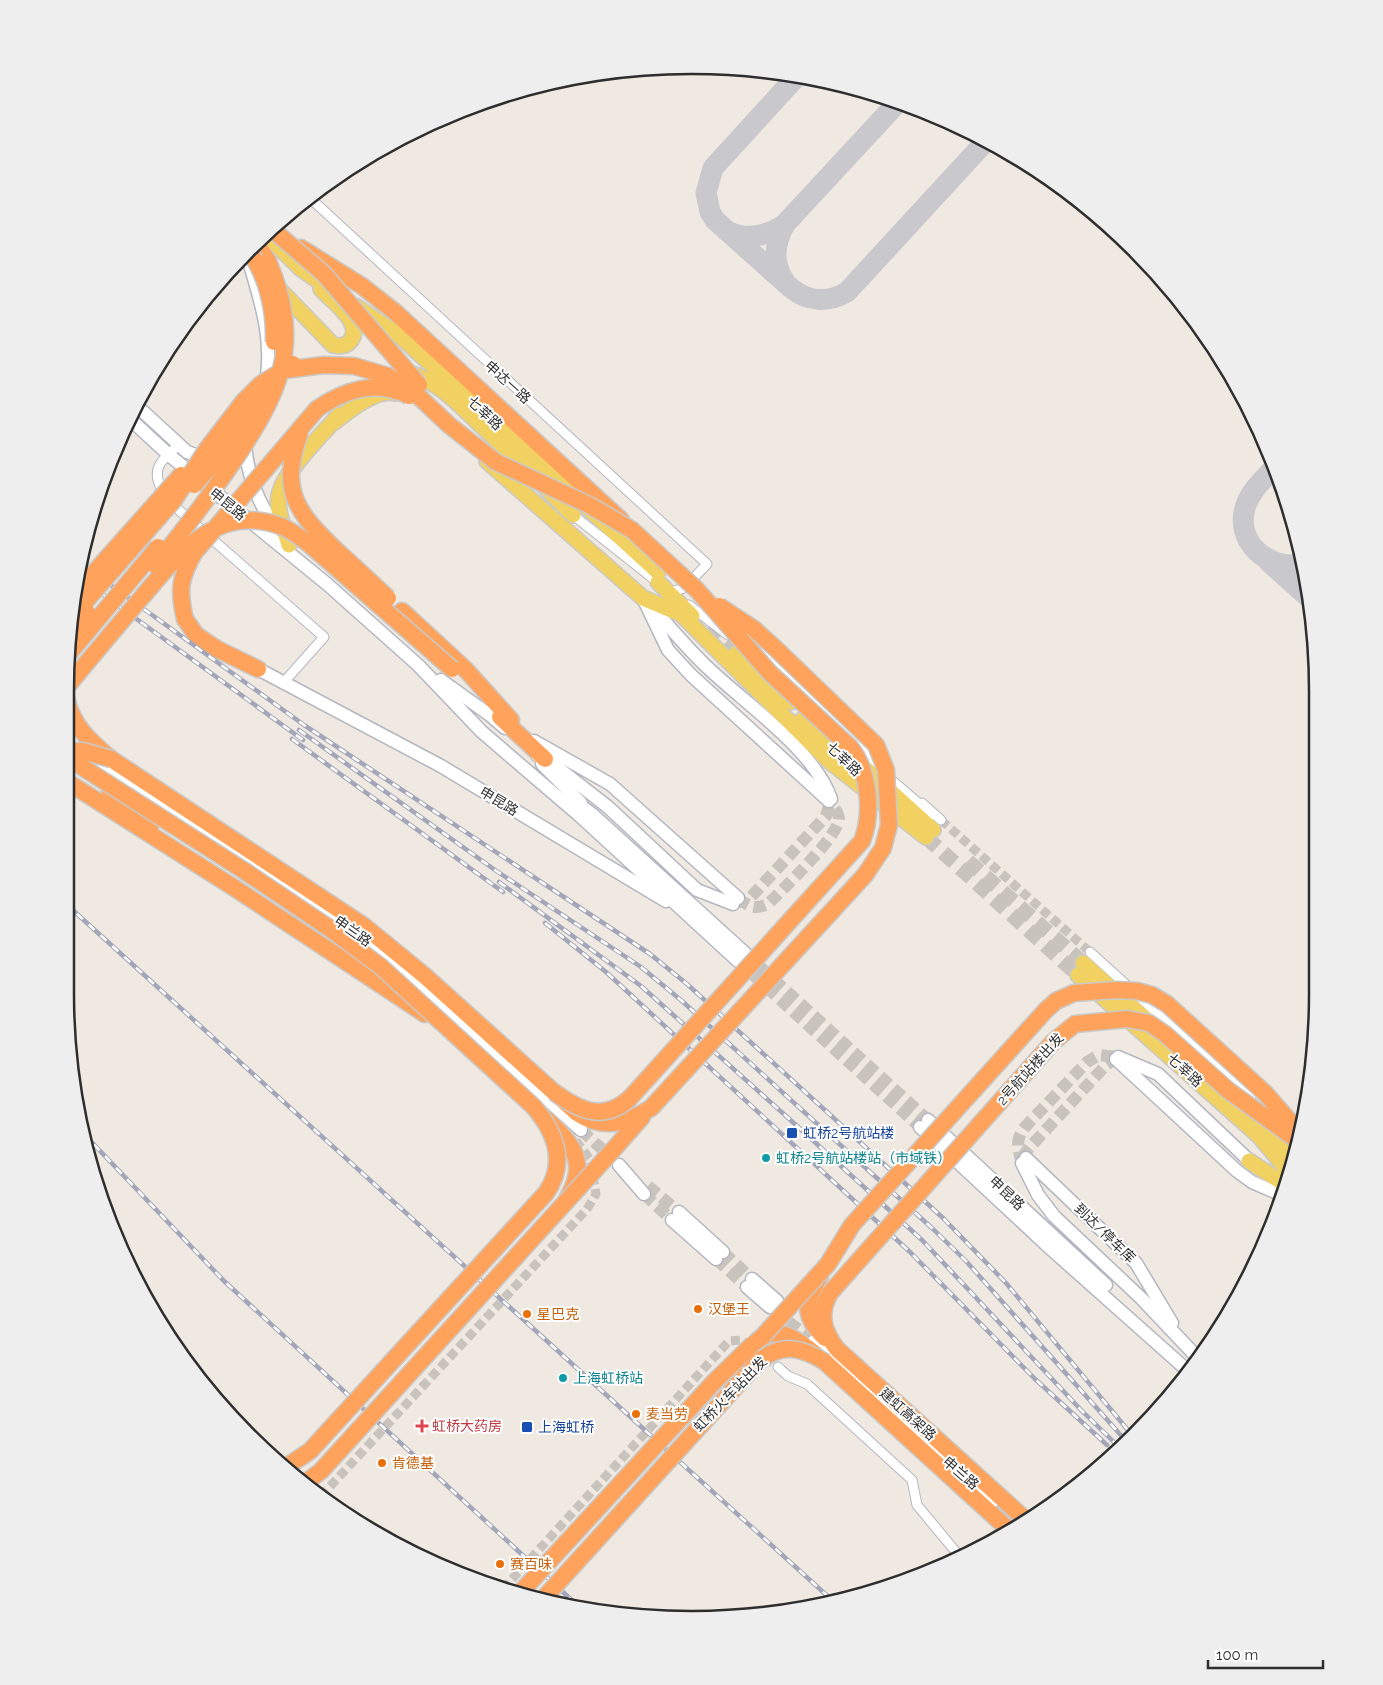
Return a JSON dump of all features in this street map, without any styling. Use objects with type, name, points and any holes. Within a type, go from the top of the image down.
[{"type":"highway","points":[[276,234],[362,286],[395,312],[632,530],[695,584],[754,629],[871,739],[883,758],[886,770],[889,825],[883,848],[865,875],[650,1108],[321,1471],[309,1479]]},
{"type":"highway","points":[[276,235],[324,274],[419,385]]},
{"type":"highway","points":[[75,660],[192,521],[267,410],[278,383],[284,351],[285,316],[279,288],[268,261],[256,254]]},
{"type":"highway","points":[[78,623],[232,440],[256,407],[272,362],[274,326],[268,293],[253,257]]},
{"type":"highway","points":[[79,608],[174,500],[207,449],[243,402],[261,384],[286,370],[295,362],[319,356],[358,355],[392,367],[419,385],[496,452]]},
{"type":"highway","points":[[286,370],[323,365],[354,366],[388,376],[414,392],[430,408],[496,462],[589,505],[632,530]]},
{"type":"highway","points":[[258,669],[217,649],[196,635],[185,619],[180,597],[183,572],[194,553],[303,424],[317,409],[334,397],[356,389],[381,387],[403,393],[430,408]]},
{"type":"highway","points":[[303,424],[292,456],[290,481],[297,506],[312,527],[466,670],[511,720]]},
{"type":"highway","points":[[84,584],[207,449]]},
{"type":"highway","points":[[76,646],[242,449]]},
{"type":"highway","points":[[74,678],[181,552],[207,531],[231,523],[256,520],[284,527],[309,544],[452,669],[545,759]]},
{"type":"highway","points":[[554,1092],[576,1106],[587,1110],[599,1112],[620,1107],[670,1055],[847,858],[862,841],[866,831],[868,809],[862,770],[856,754],[770,673],[695,584]]},
{"type":"highway","points":[[77,632],[90,609]]},
{"type":"highway","points":[[489,705],[511,720]]},
{"type":"highway","points":[[74,720],[82,734],[106,761]]},
{"type":"highway","points":[[74,752],[83,751],[106,761],[364,926],[425,976],[577,1113],[599,1123],[627,1122],[650,1108]]},
{"type":"highway","points":[[74,756],[82,767],[150,824],[238,878],[380,973]]},
{"type":"highway","points":[[82,767],[329,928],[380,966],[464,1041],[560,1133],[576,1154],[578,1164],[576,1181],[564,1203]]},
{"type":"highway","points":[[74,785],[371,977],[464,1041]]},
{"type":"highway","points":[[105,805],[150,824]]},
{"type":"highway","points":[[837,1349],[812,1325],[807,1311],[814,1287],[852,1225],[1056,1001],[1074,993],[1137,991],[1152,995],[1167,1004],[1265,1093],[1294,1126]]},
{"type":"highway","name":"2号航站楼出发","points":[[830,1292],[1054,1042],[1075,1024],[1127,1019],[1149,1023],[1165,1034],[1229,1091],[1292,1137]]},
{"type":"highway","points":[[291,1464],[310,1451],[546,1193],[555,1176],[558,1158],[557,1145],[548,1125],[534,1107]]},
{"type":"highway","points":[[525,1588],[714,1382],[762,1336],[828,1264]]},
{"type":"highway","name":"建虹高架路","points":[[830,1292],[825,1302],[822,1320],[829,1339],[837,1349],[1021,1515]]},
{"type":"highway","points":[[762,1336],[788,1335],[825,1362]]},
{"type":"highway","name":"虹桥火车站出发","points":[[548,1594],[758,1361],[767,1354],[786,1348],[804,1350],[825,1362],[1004,1526]]},
{"type":"main road","name":"七莘路","points":[[254,256],[333,345],[342,346],[349,343],[354,334],[353,323],[300,268],[275,236]]},
{"type":"main road","points":[[251,259],[264,311],[269,352],[265,386],[245,437],[247,464],[258,496],[271,521],[289,545],[327,584]]},
{"type":"main road","name":"七莘路","points":[[300,268],[400,336],[658,577],[694,618],[933,829]]},
{"type":"main road","points":[[289,545],[280,514],[278,496],[285,479],[352,400],[372,384],[388,375],[406,372],[424,378],[443,391],[573,515]]},
{"type":"main road","points":[[333,423],[360,403],[392,392],[407,397],[428,408],[574,535],[643,598],[705,665],[814,767],[830,800],[810,787],[691,675],[668,650],[643,598]]},
{"type":"main road","points":[[141,410],[178,445],[187,452],[199,456],[217,452],[236,436],[255,411]]},
{"type":"main road","name":"申昆路","points":[[134,424],[169,455],[327,584],[418,664],[482,732],[580,816],[728,951]]},
{"type":"main road","points":[[496,452],[539,493],[574,535]]},
{"type":"main road","points":[[539,493],[573,515]]},
{"type":"main road","points":[[643,598],[681,614],[828,760],[933,829]]},
{"type":"main road","name":"申昆路","points":[[418,664],[492,716],[528,750],[545,759],[608,806],[697,890],[735,901],[610,784],[538,745],[511,720]]},
{"type":"main road","name":"申昆路","points":[[258,669],[441,766],[663,900],[728,951],[742,958],[592,814],[549,783],[532,776]]},
{"type":"main road","name":"七莘路","points":[[761,681],[933,829]]},
{"type":"main road","name":"申兰路","points":[[74,727],[106,761],[356,933],[409,974],[581,1130]]},
{"type":"main road","points":[[528,750],[592,814]]},
{"type":"main road","name":"七莘路","points":[[1083,963],[1260,1137],[1286,1159]]},
{"type":"main road","points":[[1083,963],[1289,1149]]},
{"type":"main road","points":[[1277,1189],[1252,1182],[1237,1171],[1117,1058],[1158,1074],[1278,1186]]},
{"type":"main road","name":"申昆路","points":[[1184,1367],[1051,1249],[924,1124],[1087,1267],[1189,1360]]},
{"type":"main road","points":[[1260,1137],[1284,1166]]},
{"type":"main road","name":"到达/停车库","points":[[1185,1345],[1136,1263],[1024,1160],[1038,1194],[1054,1216],[1141,1298],[1185,1345],[1194,1354]]},
{"type":"main road","points":[[619,1165],[646,1190]]},
{"type":"main road","points":[[675,1216],[720,1256]]},
{"type":"main road","name":"申昆路","points":[[1051,1249],[1087,1267]]},
{"type":"main road","points":[[750,1283],[773,1304]]},
{"type":"main road","name":"申兰路","points":[[814,1341],[1014,1520]]},
{"type":"street","name":"申达一路","points":[[314,202],[707,564],[695,584]]},
{"type":"street","points":[[178,445],[159,465],[158,477],[162,492],[172,505],[324,637],[284,682]]},
{"type":"street","points":[[573,515],[658,577],[671,592],[793,688],[846,736]]},
{"type":"street","points":[[671,592],[695,584]]},
{"type":"street","points":[[695,584],[689,589],[691,595],[732,623],[865,749],[874,765],[924,808],[933,829]]},
{"type":"street","points":[[750,654],[757,646]]},
{"type":"street","points":[[893,778],[933,829]]},
{"type":"street","points":[[1083,963],[1292,1136]]},
{"type":"street","points":[[778,1367],[788,1376],[807,1384],[912,1480],[917,1505],[956,1552]]},
{"type":"taxiway","points":[[791,82],[713,168],[706,193],[710,212],[715,220],[791,288],[804,296],[825,299],[840,296],[847,292],[981,146]]},
{"type":"taxiway","points":[[727,231],[742,236],[757,236],[771,232],[785,224],[893,108]]},
{"type":"taxiway","points":[[785,224],[781,231],[776,253],[778,268],[785,282]]},
{"type":"taxiway","points":[[1269,474],[1248,500],[1243,518],[1244,530],[1256,551],[1266,558],[1277,563],[1296,564]]},
{"type":"taxiway","points":[[1268,561],[1300,590]]},
{"type":"tunnel","points":[[693,610],[745,664]]},
{"type":"tunnel","points":[[735,903],[750,898],[826,816],[831,799]]},
{"type":"tunnel","points":[[738,898],[752,907],[768,904],[809,862],[837,826],[839,818],[829,801]]},
{"type":"tunnel","points":[[941,820],[1090,952]]},
{"type":"tunnel","points":[[926,837],[1078,975]]},
{"type":"tunnel","points":[[968,861],[1083,963]]},
{"type":"tunnel","points":[[747,955],[928,1120]]},
{"type":"tunnel","points":[[740,963],[920,1127]]},
{"type":"tunnel","points":[[1022,1163],[1018,1141],[1024,1128],[1087,1062],[1099,1055],[1118,1057]]},
{"type":"tunnel","points":[[1026,1158],[1025,1153],[1030,1147],[1107,1064],[1116,1059]]},
{"type":"tunnel","points":[[581,1130],[614,1160]]},
{"type":"tunnel","points":[[326,1491],[587,1209],[596,1194],[590,1159],[572,1136]]},
{"type":"tunnel","points":[[648,1186],[679,1212]]},
{"type":"tunnel","points":[[644,1194],[672,1220]]},
{"type":"tunnel","points":[[723,1252],[752,1279]]},
{"type":"tunnel","points":[[716,1259],[747,1287]]},
{"type":"tunnel","points":[[774,1311],[814,1341]]},
{"type":"tunnel","points":[[509,1583],[729,1341],[742,1340],[778,1367]]},
{"type":"railway","points":[[87,568],[304,725],[650,954],[687,984],[943,1218],[1006,1283],[1128,1430]]},
{"type":"railway","points":[[84,581],[303,740]]},
{"type":"railway","points":[[299,730],[495,870],[641,967],[682,1001],[966,1261],[1122,1436]]},
{"type":"railway","points":[[292,739],[503,892]]},
{"type":"railway","points":[[499,882],[641,986],[796,1125],[922,1240],[1082,1411],[1115,1443]]},
{"type":"railway","points":[[74,911],[827,1596]]},
{"type":"railway","points":[[545,923],[606,972],[910,1252],[1035,1379],[1107,1445]]},
{"type":"railway","points":[[93,1143],[224,1281],[570,1599]]},
{"type":"place","name":"虹桥2号航站楼","points":[[792,1133]]},
{"type":"place","name":"虹桥2号航站楼站（市域铁）","points":[[766,1158]]},
{"type":"place","name":"汉堡王","points":[[698,1309]]},
{"type":"place","name":"星巴克","points":[[527,1314]]},
{"type":"place","name":"上海虹桥站","points":[[563,1378]]},
{"type":"place","name":"麦当劳","points":[[636,1414]]},
{"type":"place","name":"虹桥大药房","points":[[422,1426]]},
{"type":"place","name":"上海虹桥","points":[[527,1427]]},
{"type":"place","name":"肯德基","points":[[382,1463]]},
{"type":"place","name":"赛百味","points":[[500,1564]]}]
